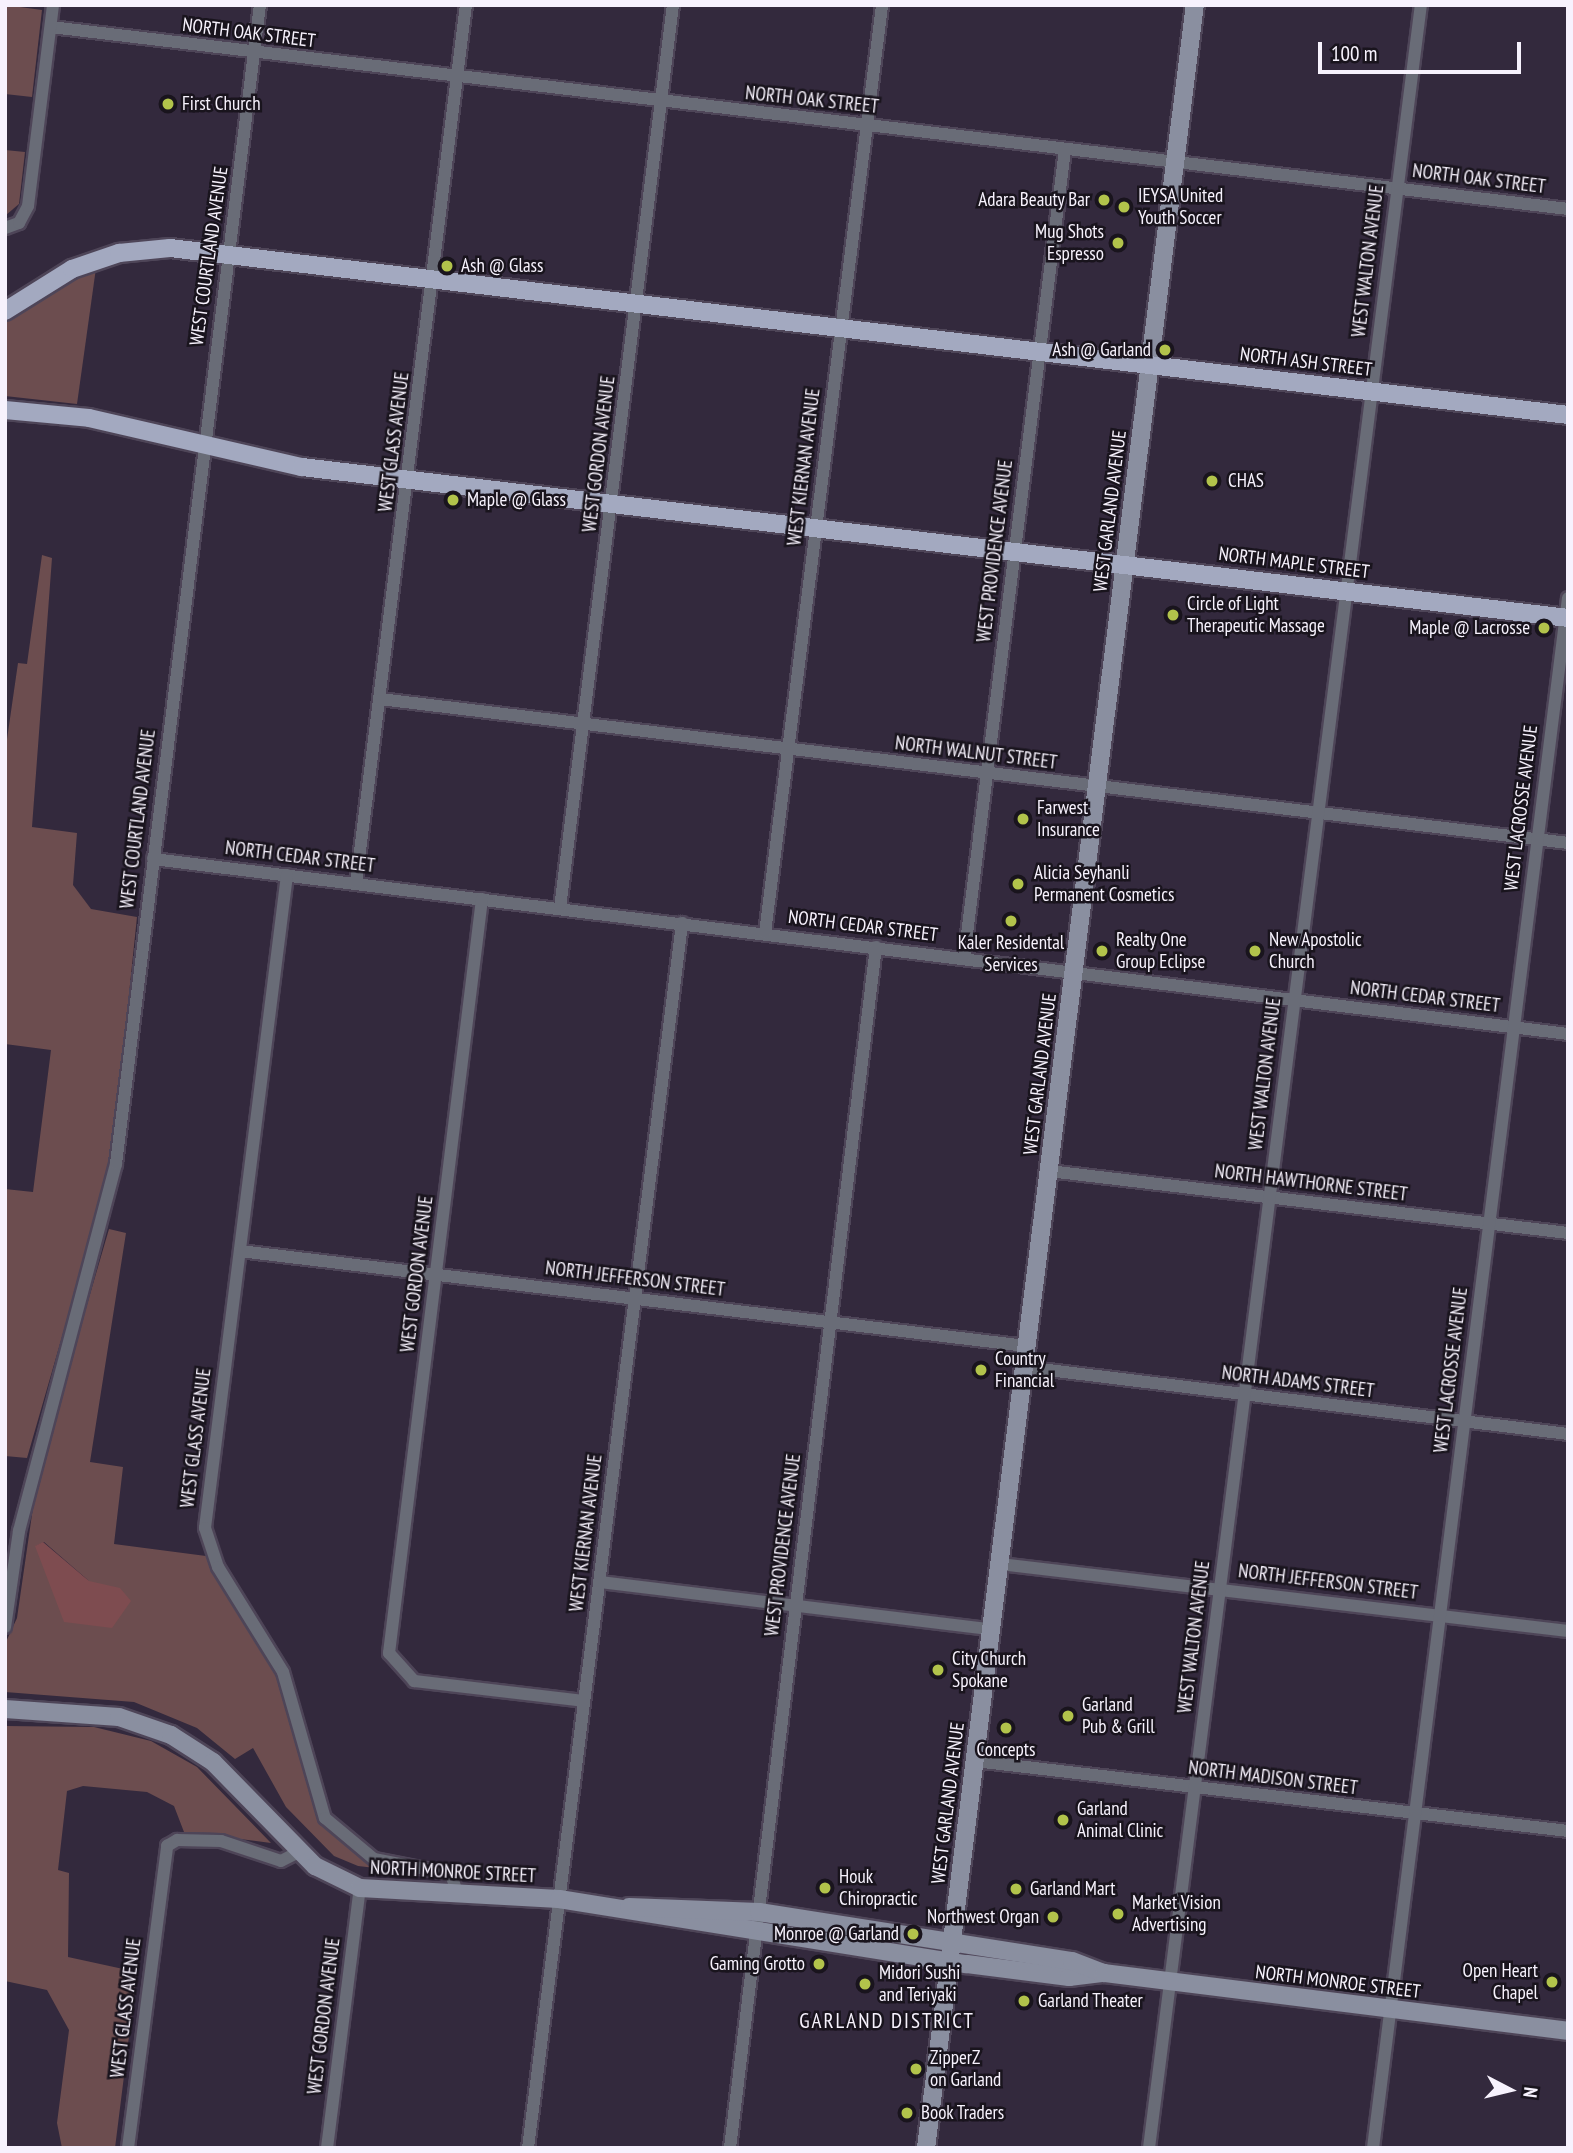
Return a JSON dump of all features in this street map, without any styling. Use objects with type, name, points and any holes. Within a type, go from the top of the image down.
[{"type":"main road","name":"NORTH ASH STREET","points":[[5,311],[72,269],[119,253],[170,248],[638,301],[1568,415]]},
{"type":"main road","name":"NORTH MAPLE STREET","points":[[5,410],[89,418],[204,447],[408,479],[1567,618]]},
{"type":"street","points":[[5,228],[19,223],[28,206],[53,5]]},
{"type":"street","name":"WEST COURTLAND AVENUE","points":[[5,1627],[19,1531],[116,1164],[260,5]]},
{"type":"street","name":"WEST GLASS AVENUE","points":[[356,883],[434,278],[466,5]]},
{"type":"street","name":"WEST GORDON AVENUE","points":[[560,908],[663,102],[673,5]]},
{"type":"street","name":"WEST KIERNAN AVENUE","points":[[765,933],[882,5]]},
{"type":"street","name":"WEST GARLAND AVENUE","points":[[926,2148],[1195,5]]},
{"type":"street","name":"WEST WALTON AVENUE","points":[[1150,2148],[1242,1394],[1421,5]]},
{"type":"street","name":"NORTH OAK STREET","points":[[51,27],[256,54],[1568,209]]},
{"type":"street","name":"WEST PROVIDENCE AVENUE","points":[[964,958],[1065,149]]},
{"type":"street","name":"WEST LACROSSE AVENUE","points":[[1373,2148],[1568,598]]},
{"type":"street","name":"NORTH WALNUT STREET","points":[[380,699],[1568,843]]},
{"type":"street","name":"NORTH CEDAR STREET","points":[[153,859],[1568,1034]]},
{"type":"street","name":"WEST GLASS AVENUE","points":[[287,875],[207,1503],[210,1551],[283,1672],[325,1818],[374,1858],[451,1874],[457,1893]]},
{"type":"street","name":"WEST GORDON AVENUE","points":[[482,899],[389,1653],[414,1681],[584,1701]]},
{"type":"street","name":"WEST KIERNAN AVENUE","points":[[528,2148],[682,923]]},
{"type":"street","name":"WEST PROVIDENCE AVENUE","points":[[730,2148],[876,947]]},
{"type":"street","name":"NORTH HAWTHORNE STREET","points":[[1049,1171],[1568,1233]]},
{"type":"street","name":"NORTH JEFFERSON STREET","points":[[240,1251],[1026,1346]]},
{"type":"street","name":"NORTH ADAMS STREET","points":[[1024,1367],[1568,1434]]},
{"type":"street","name":"NORTH JEFFERSON STREET","points":[[1000,1564],[1568,1631]]},
{"type":"street","points":[[600,1582],[991,1629]]},
{"type":"street","name":"NORTH MONROE STREET","points":[[5,1709],[111,1716],[172,1735],[213,1762],[299,1852],[360,1888],[559,1899],[624,1907],[657,1919],[950,1961],[1069,1977],[1104,1973]]},
{"type":"street","name":"NORTH MADISON STREET","points":[[975,1761],[1568,1831]]},
{"type":"street","name":"WEST GLASS AVENUE","points":[[128,2148],[170,1842],[221,1840],[281,1861],[299,1852]]},
{"type":"street","name":"WEST GORDON AVENUE","points":[[327,2148],[360,1888]]},
{"type":"street","name":"NORTH MONROE STREET","points":[[624,1907],[659,1903],[759,1912],[952,1941],[1104,1973],[1568,2031]]},
{"type":"shaded area","points":[[5,5],[42,10],[32,97],[5,94]]},
{"type":"shaded area","points":[[5,150],[25,152],[19,204],[6,215]]},
{"type":"shaded area","points":[[96,268],[77,404],[5,396],[5,321]]},
{"type":"shaded area","points":[[42,555],[52,558],[32,827],[77,833],[73,885],[91,909],[137,917],[111,1167],[27,1458],[5,1456],[5,1189],[33,1192],[51,1050],[5,1044],[5,753],[18,663],[27,664]]},
{"type":"shaded area","points":[[109,1229],[126,1233],[90,1462],[123,1467],[114,1544],[206,1556],[272,1661],[320,1818],[365,1858],[435,1875],[358,1866],[334,1856],[286,1807],[253,1748],[235,1759],[197,1728],[134,1702],[5,1692],[5,1644],[17,1618],[38,1473]],"holes":[[[44,1542],[89,1581],[36,1546]]]},
{"type":"shaded area","points":[[43,1542],[89,1581],[120,1588],[131,1601],[112,1628],[64,1622],[35,1546]]},
{"type":"shaded area","points":[[5,1726],[94,1727],[151,1741],[197,1767],[271,1843],[184,1832],[174,1806],[147,1792],[83,1786],[67,1791],[58,1870],[69,1873],[68,1957],[137,1972],[115,2148],[62,2148],[57,2123],[69,2030],[47,1990],[5,1981]]},
{"type":"place","name":"First Church","points":[[168,104]]},
{"type":"place","name":"Adara Beauty Bar","points":[[1104,200]]},
{"type":"place","name":"IEYSA United Youth Soccer","points":[[1124,207]]},
{"type":"place","name":"Mug Shots Espresso","points":[[1118,243]]},
{"type":"place","name":"Ash @ Glass","points":[[447,266]]},
{"type":"place","name":"Ash @ Garland","points":[[1165,350]]},
{"type":"place","name":"CHAS","points":[[1212,481]]},
{"type":"place","name":"Maple @ Glass","points":[[453,500]]},
{"type":"place","name":"Circle of Light Therapeutic Massage","points":[[1173,615]]},
{"type":"place","name":"Maple @ Lacrosse","points":[[1544,628]]},
{"type":"place","name":"Farwest Insurance","points":[[1023,819]]},
{"type":"place","name":"Alicia Seyhanli Permanent Cosmetics","points":[[1018,884]]},
{"type":"place","name":"Kaler Residental Services","points":[[1011,921]]},
{"type":"place","name":"Realty One Group Eclipse","points":[[1102,951]]},
{"type":"place","name":"New Apostolic Church","points":[[1255,951]]},
{"type":"place","name":"Country Financial","points":[[981,1370]]},
{"type":"place","name":"City Church Spokane","points":[[938,1670]]},
{"type":"place","name":"Garland Pub & Grill","points":[[1068,1716]]},
{"type":"place","name":"Concepts","points":[[1006,1728]]},
{"type":"place","name":"Garland Animal Clinic","points":[[1063,1820]]},
{"type":"place","name":"Houk Chiropractic","points":[[825,1888]]},
{"type":"place","name":"Garland Mart","points":[[1016,1889]]},
{"type":"place","name":"Market Vision Advertising","points":[[1118,1914]]},
{"type":"place","name":"Northwest Organ","points":[[1053,1917]]},
{"type":"place","name":"Monroe @ Garland","points":[[913,1934]]},
{"type":"place","name":"Gaming Grotto","points":[[819,1964]]},
{"type":"place","name":"Open Heart Chapel","points":[[1552,1982]]},
{"type":"place","name":"Midori Sushi and Teriyaki","points":[[865,1984]]},
{"type":"place","name":"Garland Theater","points":[[1024,2001]]},
{"type":"place","name":"ZipperZ on Garland","points":[[916,2069]]},
{"type":"place","name":"Book Traders","points":[[907,2113]]},
{"type":"district","name":"GARLAND DISTRICT","points":[[887,2021]]}]
